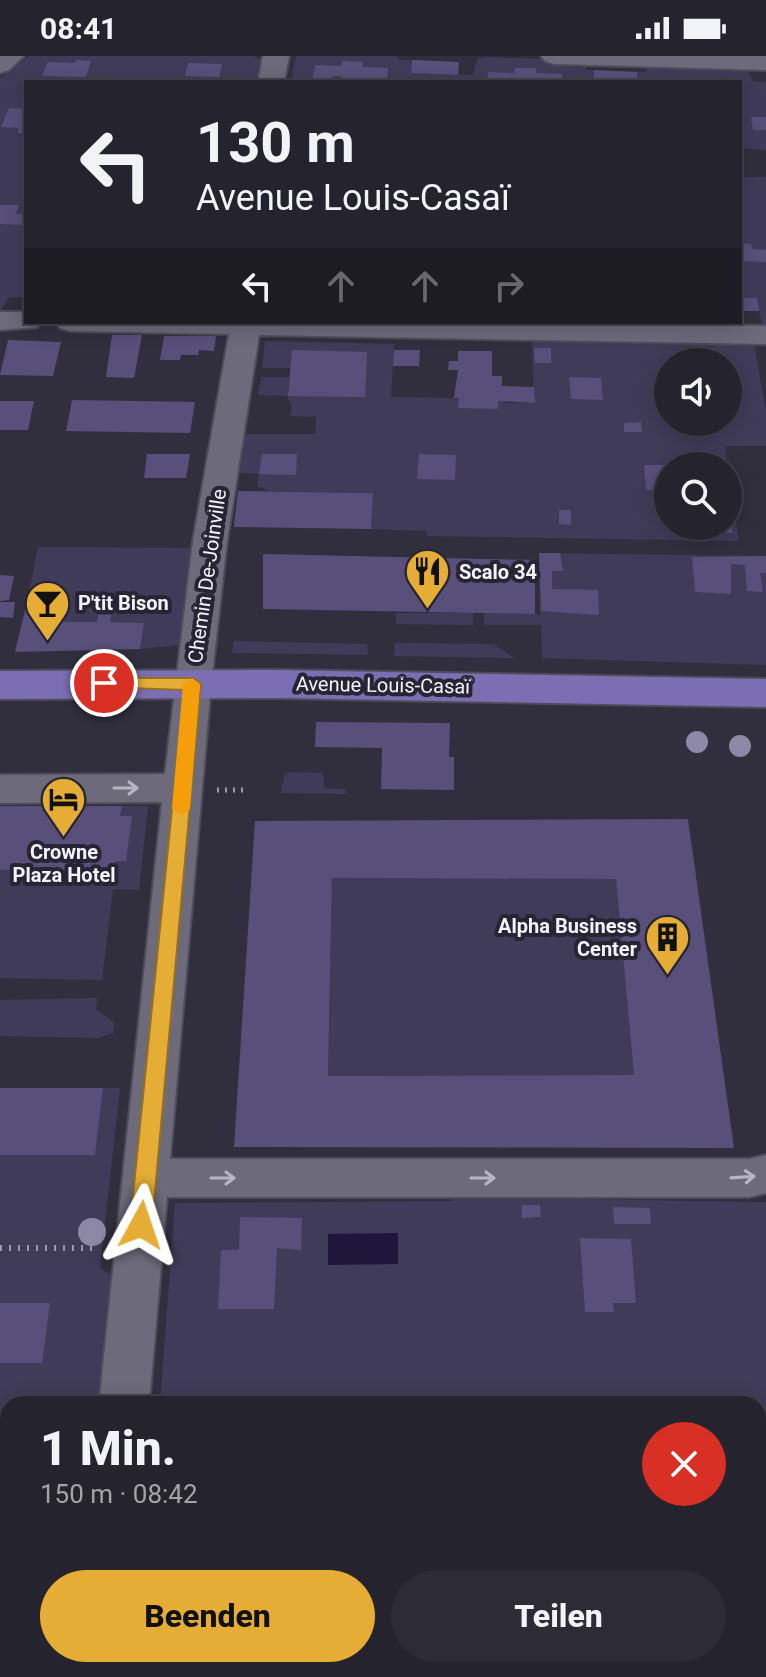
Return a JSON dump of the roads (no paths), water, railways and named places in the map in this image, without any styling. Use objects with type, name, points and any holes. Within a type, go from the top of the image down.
[{"type":"main road","name":"Avenue Louis-Casaï","points":[[0,685],[493,686],[766,693]]},
{"type":"street","points":[[0,65],[11,56]]},
{"type":"street","points":[[271,80],[276,56]]},
{"type":"street","points":[[554,56],[766,62]]},
{"type":"street","points":[[0,321],[24,321]]},
{"type":"street","points":[[246,324],[766,335]]},
{"type":"street","name":"Chemin De-Joinville","points":[[125,1396],[145,1178],[194,789],[193,684],[210,541],[246,324]]},
{"type":"street","points":[[0,789],[194,789]]},
{"type":"street","points":[[145,1178],[749,1178],[766,1174]]},
{"type":"place","name":"Scalo 34","points":[[428,611]]},
{"type":"place","name":"P'tit Bison","points":[[47,642]]},
{"type":"place","name":"Crowne Plaza Hotel","points":[[64,839]]},
{"type":"place","name":"Alpha Business Center","points":[[668,977]]}]
